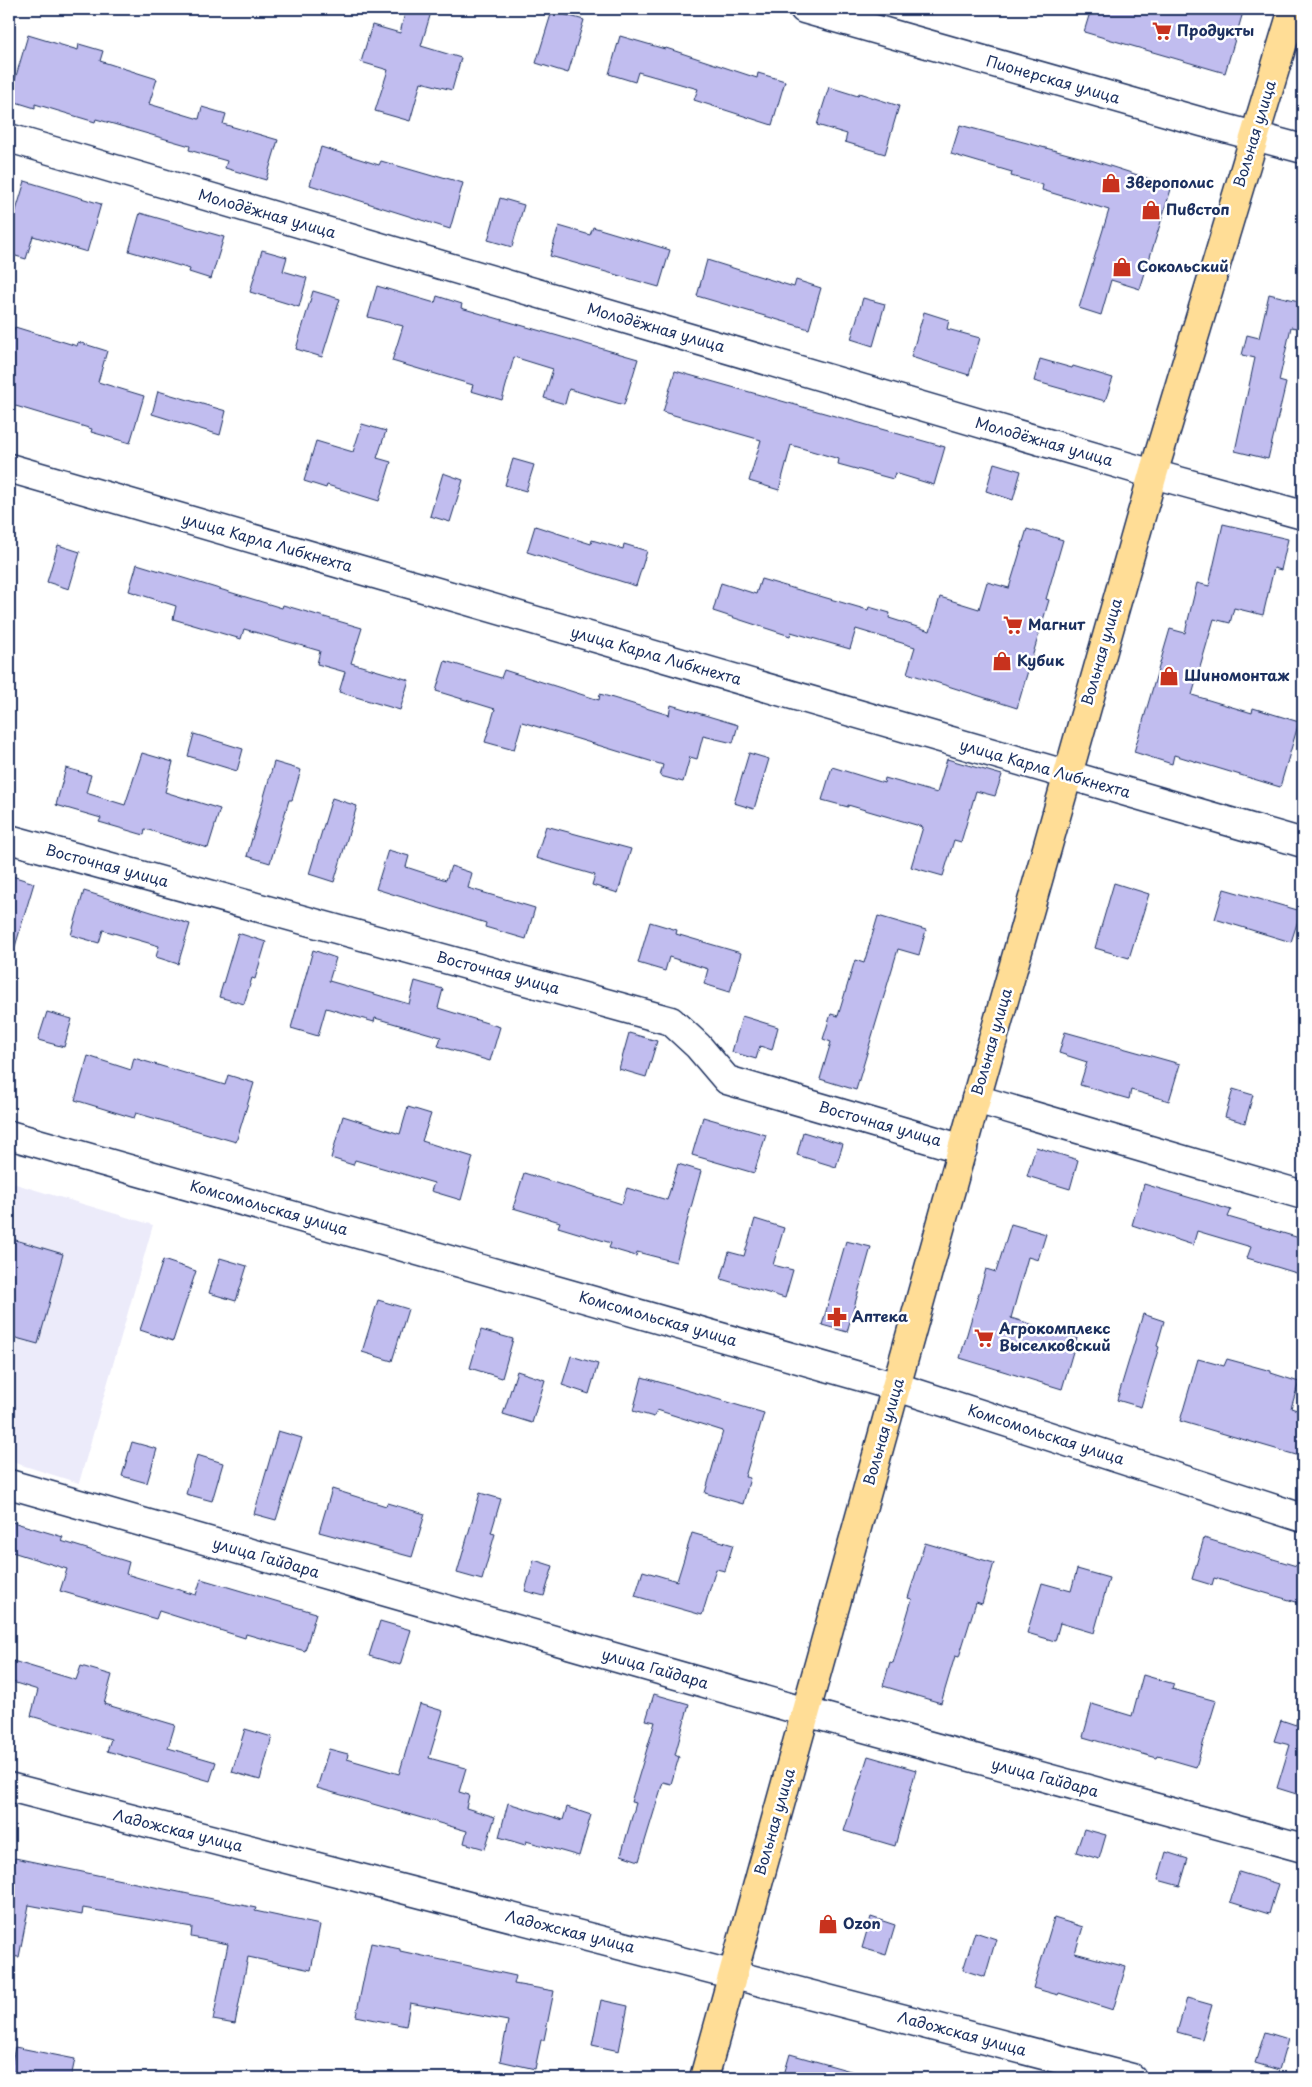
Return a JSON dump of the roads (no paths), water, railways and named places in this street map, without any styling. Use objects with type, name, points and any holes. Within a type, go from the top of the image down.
[{"type":"main road","name":"Вольная улица","points":[[704,2078],[976,1099],[1153,474],[1292,9]]},
{"type":"street","name":"Пионерская улица","points":[[804,9],[1303,149]]},
{"type":"street","name":"Молодёжная улица","points":[[9,138],[1153,474],[1303,515]]},
{"type":"street","name":"улица Карла Либкнехта","points":[[9,468],[1303,843]]},
{"type":"street","name":"Восточная улица","points":[[9,839],[671,1021],[698,1046],[727,1080],[963,1149]]},
{"type":"street","points":[[976,1099],[1303,1195]]},
{"type":"street","name":"Комсомольская улица","points":[[9,1135],[897,1387],[1303,1518]]},
{"type":"street","name":"улица Гайдара","points":[[9,1484],[806,1712],[1303,1848]]},
{"type":"street","name":"Ладожская улица","points":[[9,1787],[1132,2078]]},
{"type":"place","name":"Продукты","points":[[1162,31]]},
{"type":"place","name":"Зверополис","points":[[1111,183]]},
{"type":"place","name":"Пивстоп","points":[[1151,210]]},
{"type":"place","name":"Сокольский","points":[[1122,267]]},
{"type":"place","name":"Магнит","points":[[1013,625]]},
{"type":"place","name":"Кубик","points":[[1002,661]]},
{"type":"place","name":"Шиномонтаж","points":[[1169,676]]},
{"type":"place","name":"Аптека","points":[[837,1317]]},
{"type":"place","name":"Агрокомплекс Выселковский","points":[[984,1338]]},
{"type":"place","name":"Ozon","points":[[828,1924]]}]
